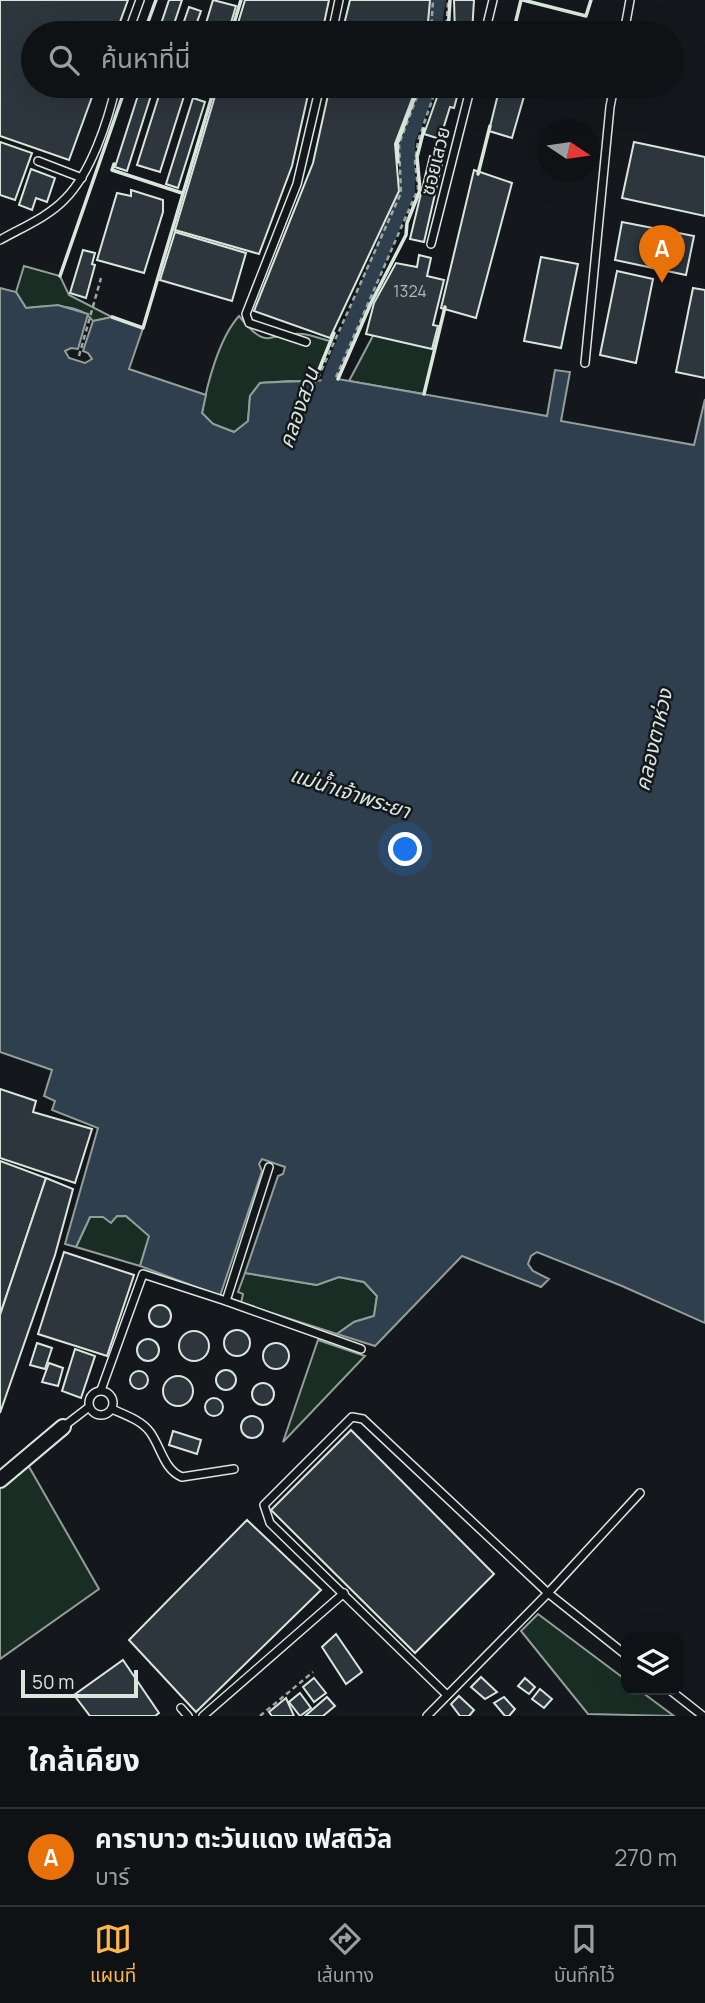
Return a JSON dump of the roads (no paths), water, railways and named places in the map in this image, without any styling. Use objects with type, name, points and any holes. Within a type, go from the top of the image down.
[{"type":"street","points":[[0,1480],[63,1427]]},
{"type":"lane","points":[[132,21],[140,0]]},
{"type":"lane","points":[[335,21],[339,0]]},
{"type":"lane","points":[[488,21],[493,0]]},
{"type":"lane","points":[[626,21],[630,0]]},
{"type":"lane","points":[[0,240],[64,201],[82,178],[113,98]]},
{"type":"lane","points":[[306,342],[249,323],[246,314],[298,184],[317,98]]},
{"type":"lane","name":"ซอยเสวย","points":[[431,244],[468,98]]},
{"type":"lane","points":[[586,363],[613,98]]},
{"type":"lane","points":[[38,161],[82,178]]},
{"type":"lane","points":[[226,1301],[269,1167]]},
{"type":"lane","points":[[112,1409],[102,1416],[94,1414],[89,1407],[90,1395],[101,1390],[143,1274],[361,1349]]},
{"type":"lane","points":[[101,1390],[111,1396],[112,1409]]},
{"type":"lane","points":[[63,1427],[89,1407]]},
{"type":"lane","points":[[112,1409],[136,1419],[149,1431],[175,1475],[182,1477],[234,1469]]},
{"type":"lane","points":[[447,1695],[270,1523],[264,1505],[352,1417],[365,1420],[548,1592],[621,1651]]},
{"type":"lane","points":[[427,1716],[640,1493]]},
{"type":"lane","points":[[203,1716],[344,1593]]},
{"type":"lane","points":[[676,1695],[703,1716]]},
{"type":"lane","points":[[181,1708],[188,1716]]},
{"type":"water","points":[[0,288],[16,292],[26,308],[58,305],[88,314],[78,349],[65,351],[69,358],[85,363],[92,359],[83,351],[93,321],[112,317],[143,328],[129,369],[206,395],[202,413],[213,424],[234,432],[248,421],[250,396],[260,383],[338,379],[547,416],[555,370],[570,372],[561,421],[694,445],[705,399],[705,1323],[537,1252],[531,1256],[528,1264],[533,1271],[549,1279],[541,1287],[462,1256],[375,1346],[337,1334],[354,1322],[374,1316],[377,1296],[364,1282],[339,1277],[317,1285],[245,1273],[278,1176],[283,1174],[285,1167],[262,1159],[259,1164],[262,1171],[220,1296],[140,1266],[149,1236],[126,1216],[117,1216],[111,1223],[103,1217],[90,1217],[76,1247],[65,1244],[98,1128],[52,1110],[55,1101],[44,1096],[52,1070],[0,1052]]},
{"type":"waterway","name":"คลองสวน","points":[[435,21],[438,0]]},
{"type":"waterway","name":"คลองสวน","points":[[324,399],[334,368],[407,191],[407,140],[425,98]]},
{"type":"place","name":"คาราบาว ตะวันแดง เฟสติวัล","points":[[662,283]]},
{"type":"water label","name":"คลองตาห่วง","points":[[654,740]]},
{"type":"water label","name":"แม่น้ำเจ้าพระยา","points":[[350,793]]}]
